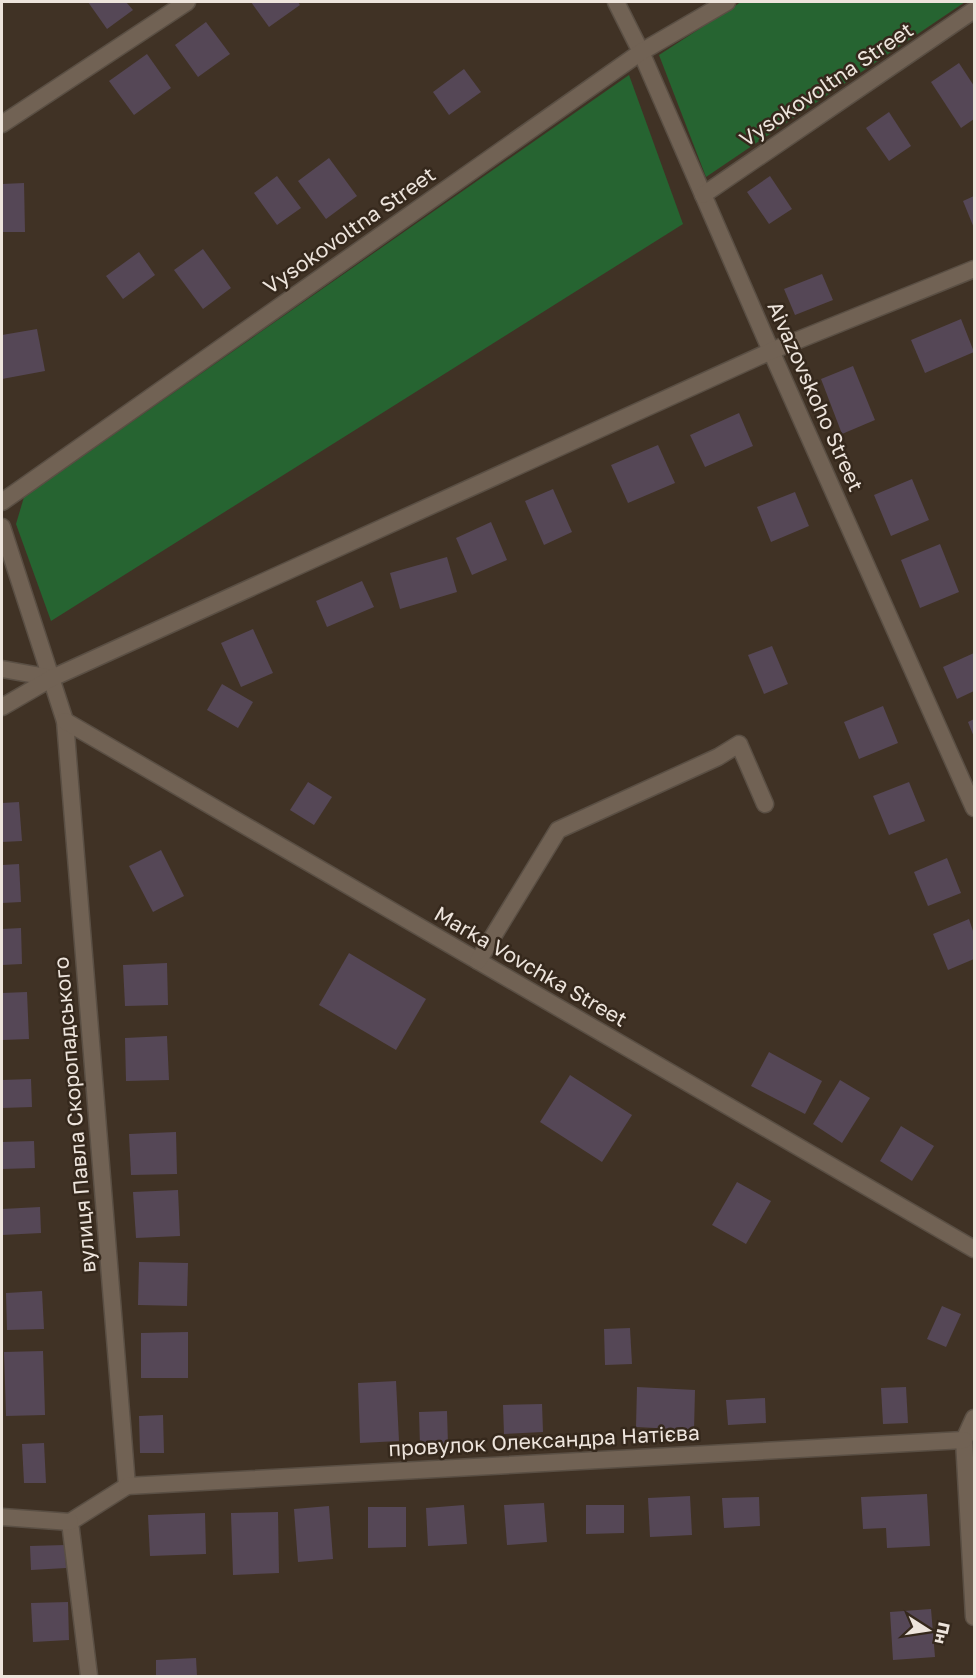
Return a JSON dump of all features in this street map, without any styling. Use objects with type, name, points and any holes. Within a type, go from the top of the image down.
[{"type":"street","points":[[2,124],[187,2]]},
{"type":"street","name":"Aivazovskoho Street","points":[[616,2],[641,52],[771,351],[975,808]]},
{"type":"street","name":"Vysokovoltna Street","points":[[2,502],[641,52],[727,2]]},
{"type":"street","name":"Vysokovoltna Street","points":[[703,195],[975,10]]},
{"type":"street","points":[[2,707],[52,678],[771,351],[975,269]]},
{"type":"street","name":"вулиця Павла Скоропадського","points":[[2,527],[65,721],[127,1486]]},
{"type":"street","points":[[2,669],[52,678]]},
{"type":"street","name":"Marka Vovchka Street","points":[[65,721],[975,1249]]},
{"type":"street","points":[[477,961],[558,830],[718,757],[739,744],[765,804]]},
{"type":"street","points":[[975,1418],[964,1440],[975,1617]]},
{"type":"street","name":"провулок Олександра Натієва","points":[[127,1486],[964,1440]]},
{"type":"street","points":[[2,1517],[70,1522],[127,1486]]},
{"type":"street","points":[[70,1522],[89,1677]]},
{"type":"green space","points":[[741,2],[965,2],[706,177],[659,55]]},
{"type":"green space","points":[[629,75],[683,224],[51,621],[16,524],[24,497]]},
{"type":"building","points":[[88,2],[126,2],[133,10],[107,29]]},
{"type":"building","points":[[251,2],[298,2],[300,5],[269,27]]},
{"type":"building","points":[[206,22],[230,54],[198,77],[175,45]]},
{"type":"building","points":[[147,54],[171,88],[134,115],[109,81]]},
{"type":"building","points":[[959,63],[974,86],[974,119],[961,128],[931,82]]},
{"type":"building","points":[[464,69],[481,92],[449,115],[433,92]]},
{"type":"building","points":[[889,112],[911,146],[889,161],[866,128]]},
{"type":"building","points":[[329,158],[357,196],[326,219],[298,181]]},
{"type":"building","points":[[277,176],[301,208],[277,225],[254,193]]},
{"type":"building","points":[[770,176],[792,209],[769,224],[747,192]]},
{"type":"building","points":[[24,183],[25,232],[2,232],[2,184]]},
{"type":"building","points":[[974,196],[974,228],[963,201]]},
{"type":"building","points":[[203,249],[231,288],[203,309],[174,270]]},
{"type":"building","points":[[139,252],[155,275],[123,299],[106,276]]},
{"type":"building","points":[[822,274],[833,300],[795,315],[784,289]]},
{"type":"building","points":[[961,319],[974,352],[925,373],[911,340]]},
{"type":"building","points":[[37,329],[45,371],[2,379],[2,335]]},
{"type":"building","points":[[853,366],[875,420],[842,434],[821,379]]},
{"type":"building","points":[[739,413],[753,446],[705,467],[690,435]]},
{"type":"building","points":[[658,445],[675,483],[628,503],[611,465]]},
{"type":"building","points":[[912,479],[929,520],[891,536],[874,495]]},
{"type":"building","points":[[553,489],[572,532],[544,545],[525,501]]},
{"type":"building","points":[[795,492],[809,526],[771,542],[757,507]]},
{"type":"building","points":[[491,522],[507,560],[472,575],[456,538]]},
{"type":"building","points":[[940,544],[959,592],[920,608],[901,560]]},
{"type":"building","points":[[447,557],[457,592],[400,609],[390,573]]},
{"type":"building","points":[[362,581],[374,607],[327,627],[316,601]]},
{"type":"building","points":[[253,629],[273,673],[241,687],[221,643]]},
{"type":"building","points":[[772,646],[788,684],[764,694],[748,655]]},
{"type":"building","points":[[974,653],[974,691],[957,699],[943,667]]},
{"type":"building","points":[[222,684],[253,702],[238,728],[207,710]]},
{"type":"building","points":[[883,706],[898,743],[859,759],[844,722]]},
{"type":"building","points":[[974,719],[974,737],[968,722]]},
{"type":"building","points":[[308,782],[332,797],[314,825],[290,810]]},
{"type":"building","points":[[909,782],[925,821],[889,835],[873,796]]},
{"type":"building","points":[[19,802],[22,841],[2,842],[2,803]]},
{"type":"building","points":[[161,850],[184,896],[153,912],[129,866]]},
{"type":"building","points":[[947,858],[961,893],[928,906],[914,872]]},
{"type":"building","points":[[19,864],[21,902],[2,903],[2,865]]},
{"type":"building","points":[[969,919],[974,934],[974,959],[948,970],[933,934]]},
{"type":"building","points":[[21,928],[22,964],[2,965],[2,929]]},
{"type":"building","points":[[349,953],[426,999],[396,1050],[319,1005]]},
{"type":"building","points":[[167,963],[168,1005],[125,1006],[123,965]]},
{"type":"building","points":[[27,992],[29,1039],[2,1040],[2,993]]},
{"type":"building","points":[[167,1036],[169,1080],[126,1081],[125,1038]]},
{"type":"building","points":[[769,1052],[822,1081],[805,1114],[751,1086]]},
{"type":"building","points":[[570,1075],[632,1115],[602,1162],[540,1122]]},
{"type":"building","points":[[31,1079],[32,1107],[2,1108],[2,1080]]},
{"type":"building","points":[[840,1080],[870,1098],[842,1143],[813,1124]]},
{"type":"building","points":[[901,1126],[934,1146],[912,1181],[880,1161]]},
{"type":"building","points":[[176,1132],[177,1174],[131,1175],[129,1134]]},
{"type":"building","points":[[34,1141],[35,1168],[2,1169],[2,1142]]},
{"type":"building","points":[[737,1182],[771,1201],[746,1244],[712,1225]]},
{"type":"building","points":[[178,1190],[180,1236],[136,1238],[133,1192]]},
{"type":"building","points":[[40,1207],[41,1233],[2,1235],[2,1209]]},
{"type":"building","points":[[139,1262],[188,1263],[187,1306],[138,1305]]},
{"type":"building","points":[[42,1291],[44,1329],[7,1330],[6,1293]]},
{"type":"building","points":[[942,1306],[961,1314],[946,1347],[927,1339]]},
{"type":"building","points":[[630,1328],[632,1364],[605,1365],[604,1329]]},
{"type":"building","points":[[188,1332],[188,1378],[141,1378],[141,1333]]},
{"type":"building","points":[[43,1351],[45,1415],[6,1416],[4,1352]]},
{"type":"building","points":[[396,1381],[399,1441],[360,1443],[358,1383]]},
{"type":"building","points":[[637,1387],[695,1390],[694,1430],[636,1427]]},
{"type":"building","points":[[906,1387],[908,1423],[883,1424],[881,1388]]},
{"type":"building","points":[[765,1398],[766,1423],[728,1425],[726,1400]]},
{"type":"building","points":[[542,1404],[543,1432],[504,1434],[503,1405]]},
{"type":"building","points":[[447,1411],[448,1445],[420,1446],[419,1412]]},
{"type":"building","points":[[163,1415],[164,1453],[140,1453],[139,1416]]},
{"type":"building","points":[[44,1443],[46,1483],[24,1483],[22,1444]]},
{"type":"building","points":[[927,1494],[930,1546],[887,1548],[886,1528],[863,1529],[861,1497]]},
{"type":"building","points":[[690,1496],[692,1535],[650,1537],[648,1498]]},
{"type":"building","points":[[759,1497],[760,1526],[724,1528],[722,1498]]},
{"type":"building","points":[[544,1503],[547,1542],[507,1545],[504,1505]]},
{"type":"building","points":[[464,1505],[467,1544],[428,1546],[426,1508]]},
{"type":"building","points":[[586,1505],[624,1505],[624,1533],[586,1534]]},
{"type":"building","points":[[329,1506],[333,1559],[298,1562],[294,1509]]},
{"type":"building","points":[[368,1507],[406,1507],[406,1547],[368,1548]]},
{"type":"building","points":[[278,1512],[279,1573],[233,1575],[231,1513]]},
{"type":"building","points":[[205,1513],[206,1554],[150,1556],[148,1515]]},
{"type":"building","points":[[65,1545],[66,1568],[31,1570],[30,1546]]},
{"type":"building","points":[[68,1602],[69,1640],[33,1642],[31,1603]]},
{"type":"building","points":[[931,1609],[935,1657],[893,1660],[890,1612]]},
{"type":"building","points":[[196,1658],[197,1676],[156,1676],[156,1660]]}]
